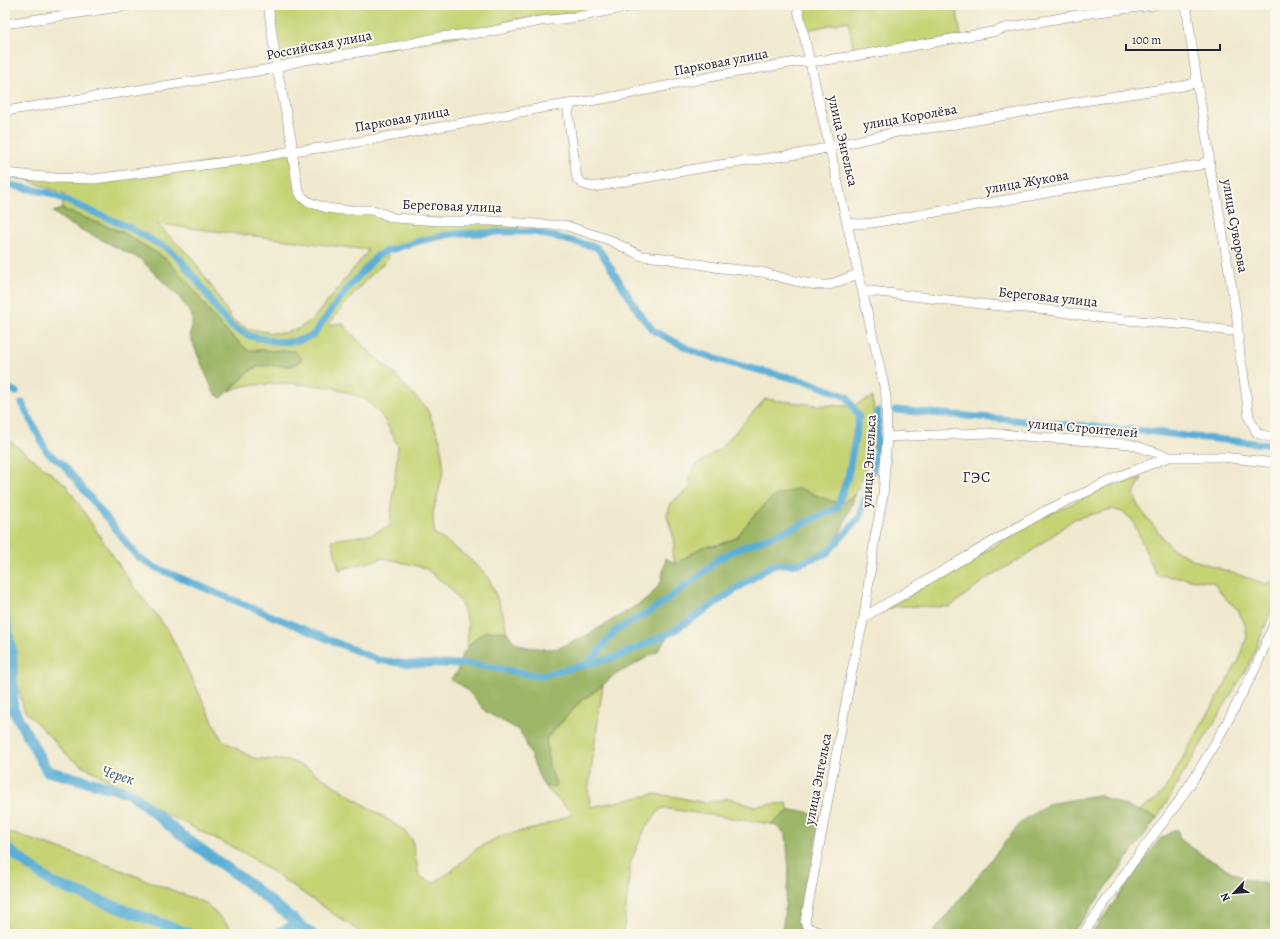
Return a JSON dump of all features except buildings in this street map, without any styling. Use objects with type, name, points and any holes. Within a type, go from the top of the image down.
[{"type":"street","points":[[5,24],[132,5]]},
{"type":"street","points":[[5,173],[55,178],[94,179],[250,159],[292,151],[292,143],[277,68],[268,5]]},
{"type":"street","name":"Российская улица","points":[[5,111],[277,68],[305,60],[406,45],[440,37],[490,32],[540,21],[571,18],[638,5]]},
{"type":"street","name":"улица Энгельса","points":[[797,5],[848,223],[885,392],[887,437],[883,496],[875,537],[864,616],[852,670],[805,922],[808,928],[824,934]]},
{"type":"street","name":"Парковая улица","points":[[292,151],[392,136],[559,105],[570,108],[720,75],[802,61],[810,62],[855,56],[992,32],[1005,28],[1083,14],[1155,5]]},
{"type":"street","name":"улица Суворова","points":[[1186,5],[1197,82],[1210,152],[1210,171],[1217,199],[1234,330],[1238,339],[1249,417],[1252,426],[1257,433],[1275,438]]},
{"type":"street","name":"улица Королёва","points":[[570,108],[577,179],[588,186],[593,187],[712,166],[799,154],[897,132],[945,126],[1077,102],[1183,86],[1197,82]]},
{"type":"street","name":"Береговая улица","points":[[292,151],[298,190],[302,197],[311,203],[327,208],[342,210],[373,210],[394,218],[439,221],[492,221],[550,226],[564,225],[607,239],[642,256],[664,258],[721,268],[761,272],[817,285],[829,285],[858,274]]},
{"type":"street","name":"улица Жукова","points":[[848,223],[872,223],[957,209],[1201,165],[1209,160]]},
{"type":"street","name":"Береговая улица","points":[[862,290],[990,305],[1048,310],[1102,318],[1234,330]]},
{"type":"street","name":"улица Строителей","points":[[887,437],[986,433],[1130,444],[1169,457],[1222,457],[1275,463]]},
{"type":"street","points":[[864,616],[1045,511],[1125,474],[1169,457]]},
{"type":"street","points":[[1083,934],[1133,862],[1178,804],[1198,772],[1249,681],[1275,622]]},
{"type":"green space","points":[[268,5],[606,5],[561,15],[509,20],[506,28],[281,66]]},
{"type":"green space","points":[[797,5],[956,5],[961,37],[855,56],[848,21],[803,31]]},
{"type":"green space","points":[[292,151],[305,201],[388,216],[517,222],[519,232],[452,234],[423,240],[385,252],[389,258],[365,281],[328,325],[342,323],[360,343],[394,374],[427,409],[440,440],[444,470],[433,513],[434,533],[466,556],[488,576],[503,613],[507,632],[498,631],[478,636],[467,648],[468,623],[461,603],[449,587],[425,568],[384,558],[339,570],[332,540],[372,534],[390,526],[398,446],[383,417],[366,399],[331,387],[287,383],[243,386],[230,391],[253,369],[265,365],[293,366],[295,351],[248,350],[229,334],[212,315],[190,285],[166,259],[122,232],[62,209],[65,194],[11,174],[94,179]],"holes":[[[157,224],[368,250],[313,319],[298,329],[284,333],[272,333],[246,328],[232,320],[216,293],[191,257]]]},
{"type":"green space","points":[[62,209],[122,232],[166,259],[190,285],[212,315],[229,334],[248,350],[295,351],[301,357],[300,362],[283,366],[260,366],[254,368],[221,398],[214,393],[190,335],[192,315],[179,297],[140,259],[68,223],[53,212]]},
{"type":"green space","points":[[873,397],[875,442],[856,494],[841,504],[820,497],[754,515],[736,538],[718,545],[702,547],[676,564],[672,555],[675,542],[667,516],[671,503],[692,486],[688,478],[695,466],[720,449],[765,399],[815,405],[852,406]]},
{"type":"green space","points":[[5,438],[66,485],[131,583],[168,630],[222,740],[253,758],[290,761],[309,769],[402,829],[412,839],[419,876],[433,883],[449,873],[476,849],[503,835],[537,828],[573,814],[544,786],[557,786],[549,765],[546,739],[579,703],[603,685],[588,792],[591,807],[655,794],[705,803],[729,798],[752,806],[787,803],[789,811],[771,824],[662,808],[646,827],[631,861],[623,934],[363,934],[244,853],[170,816],[70,758],[24,710],[17,683],[5,663]]},
{"type":"green space","points":[[1142,478],[1134,493],[1138,506],[1171,548],[1194,560],[1266,584],[1275,580],[1275,601],[1250,663],[1157,818],[1139,811],[1154,801],[1165,789],[1240,658],[1247,637],[1245,624],[1238,610],[1226,599],[1213,582],[1156,575],[1132,519],[1122,512],[1112,509],[1074,519],[1025,556],[986,579],[950,607],[899,606],[884,610],[1048,515],[1107,487]]},
{"type":"green space","points":[[799,488],[841,504],[856,494],[835,545],[827,553],[798,564],[772,565],[672,632],[657,652],[613,676],[579,703],[546,739],[549,765],[557,787],[544,786],[524,738],[519,730],[486,712],[473,696],[461,685],[450,680],[457,672],[462,654],[478,636],[486,631],[507,632],[514,642],[526,647],[547,649],[559,648],[589,634],[649,598],[661,582],[666,558],[676,564],[702,547],[718,545],[736,538],[754,515],[774,496]]},
{"type":"green space","points":[[1098,795],[1157,818],[1072,934],[932,934],[1021,822],[1048,804]]},
{"type":"green space","points":[[789,811],[804,811],[820,817],[800,934],[782,934],[789,870],[786,835],[776,825],[771,824]]},
{"type":"green space","points":[[1177,829],[1180,839],[1205,857],[1245,879],[1275,886],[1275,934],[1091,934],[1160,839]]},
{"type":"green space","points":[[5,831],[100,862],[205,903],[237,934],[5,934]]},
{"type":"waterway","points":[[5,184],[49,193],[128,227],[168,249],[181,260],[204,290],[219,313],[232,327],[250,336],[273,341],[290,342],[313,335],[347,289],[377,256],[384,252],[423,240],[452,234],[534,232],[596,247],[642,317],[654,331],[693,351],[729,363],[809,382],[847,397],[859,417],[848,476],[837,508],[803,524],[738,549],[718,559],[703,573],[654,609],[615,631],[588,664]]},
{"type":"waterway","points":[[5,386],[16,392]]},
{"type":"waterway","points":[[22,403],[47,452],[63,464],[138,557],[154,567],[378,660],[406,664],[471,664],[539,676],[616,657],[672,632],[772,565],[798,564],[827,553],[860,517],[877,452],[878,411]]},
{"type":"waterway","points":[[896,410],[1156,432],[1275,445]]},
{"type":"waterway","name":"Черек","points":[[5,619],[12,654],[13,709],[47,771],[131,793],[177,832],[245,881],[299,924]]},
{"type":"waterway","name":"Черек","points":[[5,847],[52,883],[189,934]]},
{"type":"waterway","name":"Черек","points":[[276,934],[299,924],[312,934]]},
{"type":"district","name":"ГЭС","points":[[977,477]]}]
